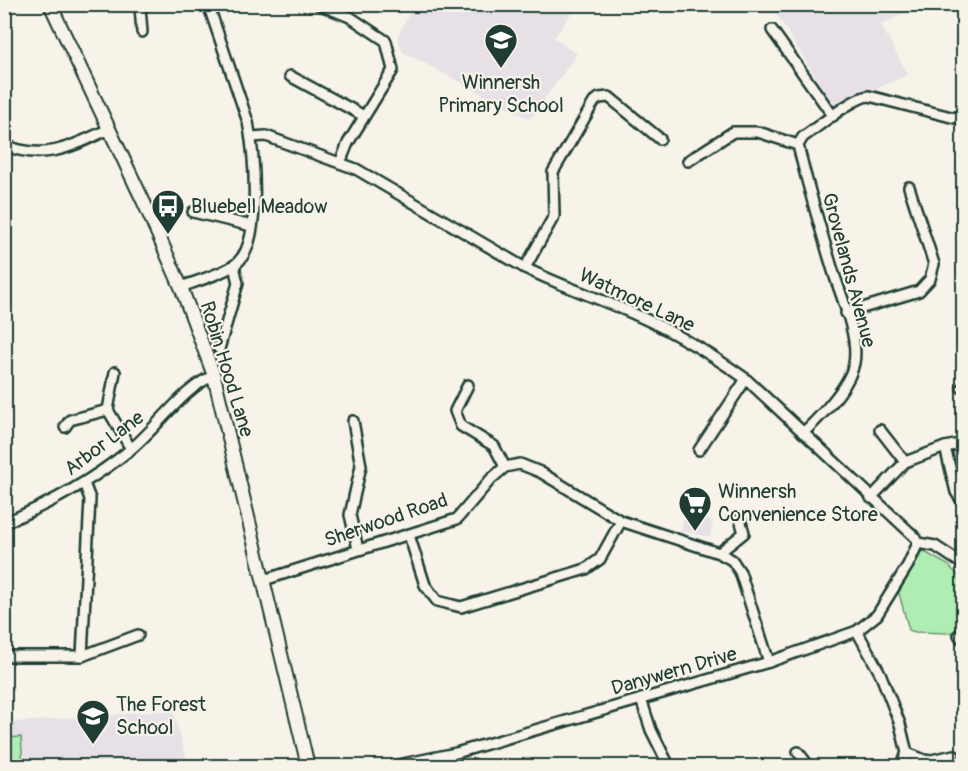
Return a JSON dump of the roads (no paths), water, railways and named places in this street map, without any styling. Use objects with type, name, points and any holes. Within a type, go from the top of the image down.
[{"type":"main road","name":"Robin Hood Lane","points":[[50,4],[146,207],[214,376],[308,766]]},
{"type":"street","points":[[142,32],[140,7],[147,4]]},
{"type":"street","points":[[180,287],[234,266],[244,254],[252,226],[255,181],[251,137],[208,4]]},
{"type":"street","points":[[318,4],[351,17],[386,41],[393,70],[348,143],[340,163]]},
{"type":"street","points":[[772,30],[833,116]]},
{"type":"street","points":[[290,76],[364,116]]},
{"type":"street","points":[[688,161],[733,132],[758,132],[798,145],[802,137],[856,100],[869,96],[955,118],[963,113]]},
{"type":"street","points":[[525,268],[554,216],[553,172],[594,102],[599,98],[609,97],[660,140]]},
{"type":"street","points":[[4,145],[21,151],[51,153],[109,129]]},
{"type":"street","name":"Watmore Lane","points":[[251,137],[266,136],[340,163],[372,178],[525,268],[550,281],[645,319],[724,363],[746,379],[916,538],[918,543],[935,546],[963,565]]},
{"type":"street","name":"Grovelands Avenue","points":[[798,145],[807,184],[846,313],[855,353],[853,371],[845,385],[803,433]]},
{"type":"street","points":[[846,313],[919,291],[930,279],[934,264],[923,217],[909,187]]},
{"type":"street","points":[[194,212],[252,226]]},
{"type":"street","points":[[219,349],[238,283],[234,266]]},
{"type":"street","points":[[115,372],[108,410],[131,449]]},
{"type":"street","name":"Arbor Lane","points":[[4,523],[31,512],[84,483],[151,433],[194,388],[214,376]]},
{"type":"street","points":[[699,450],[746,379]]},
{"type":"street","points":[[468,385],[454,411],[461,426],[494,446],[505,467],[520,464],[540,472],[621,521],[719,553],[732,560],[740,572],[769,662]]},
{"type":"street","points":[[65,427],[70,420],[108,410]]},
{"type":"street","points":[[352,421],[361,466],[350,515],[358,549]]},
{"type":"street","points":[[880,430],[905,462]]},
{"type":"street","points":[[872,498],[905,462],[945,447],[963,443]]},
{"type":"street","points":[[945,447],[956,492],[963,504]]},
{"type":"street","name":"Sherwood Road","points":[[264,579],[297,571],[358,549],[457,519],[491,479],[505,467]]},
{"type":"street","points":[[82,656],[90,499],[84,483]]},
{"type":"street","points":[[719,553],[744,533],[740,519]]},
{"type":"street","points":[[409,535],[425,585],[437,601],[460,607],[586,569],[600,559],[621,521]]},
{"type":"street","name":"Danywern Drive","points":[[393,766],[456,753],[769,662],[857,631],[877,615],[908,565],[918,543]]},
{"type":"street","points":[[857,631],[880,673],[900,724],[908,753],[901,766]]},
{"type":"street","points":[[4,656],[82,656],[138,635]]},
{"type":"street","points":[[641,699],[651,730],[669,766]]},
{"type":"street","points":[[798,752],[809,766]]},
{"type":"street","points":[[908,753],[927,761],[954,755]]},
{"type":"place","name":"Winnersh Primary School","points":[[501,69]]},
{"type":"place","name":"Bluebell Meadow","points":[[168,235]]},
{"type":"place","name":"Winnersh Convenience Store","points":[[695,532]]},
{"type":"place","name":"The Forest School","points":[[93,745]]}]
